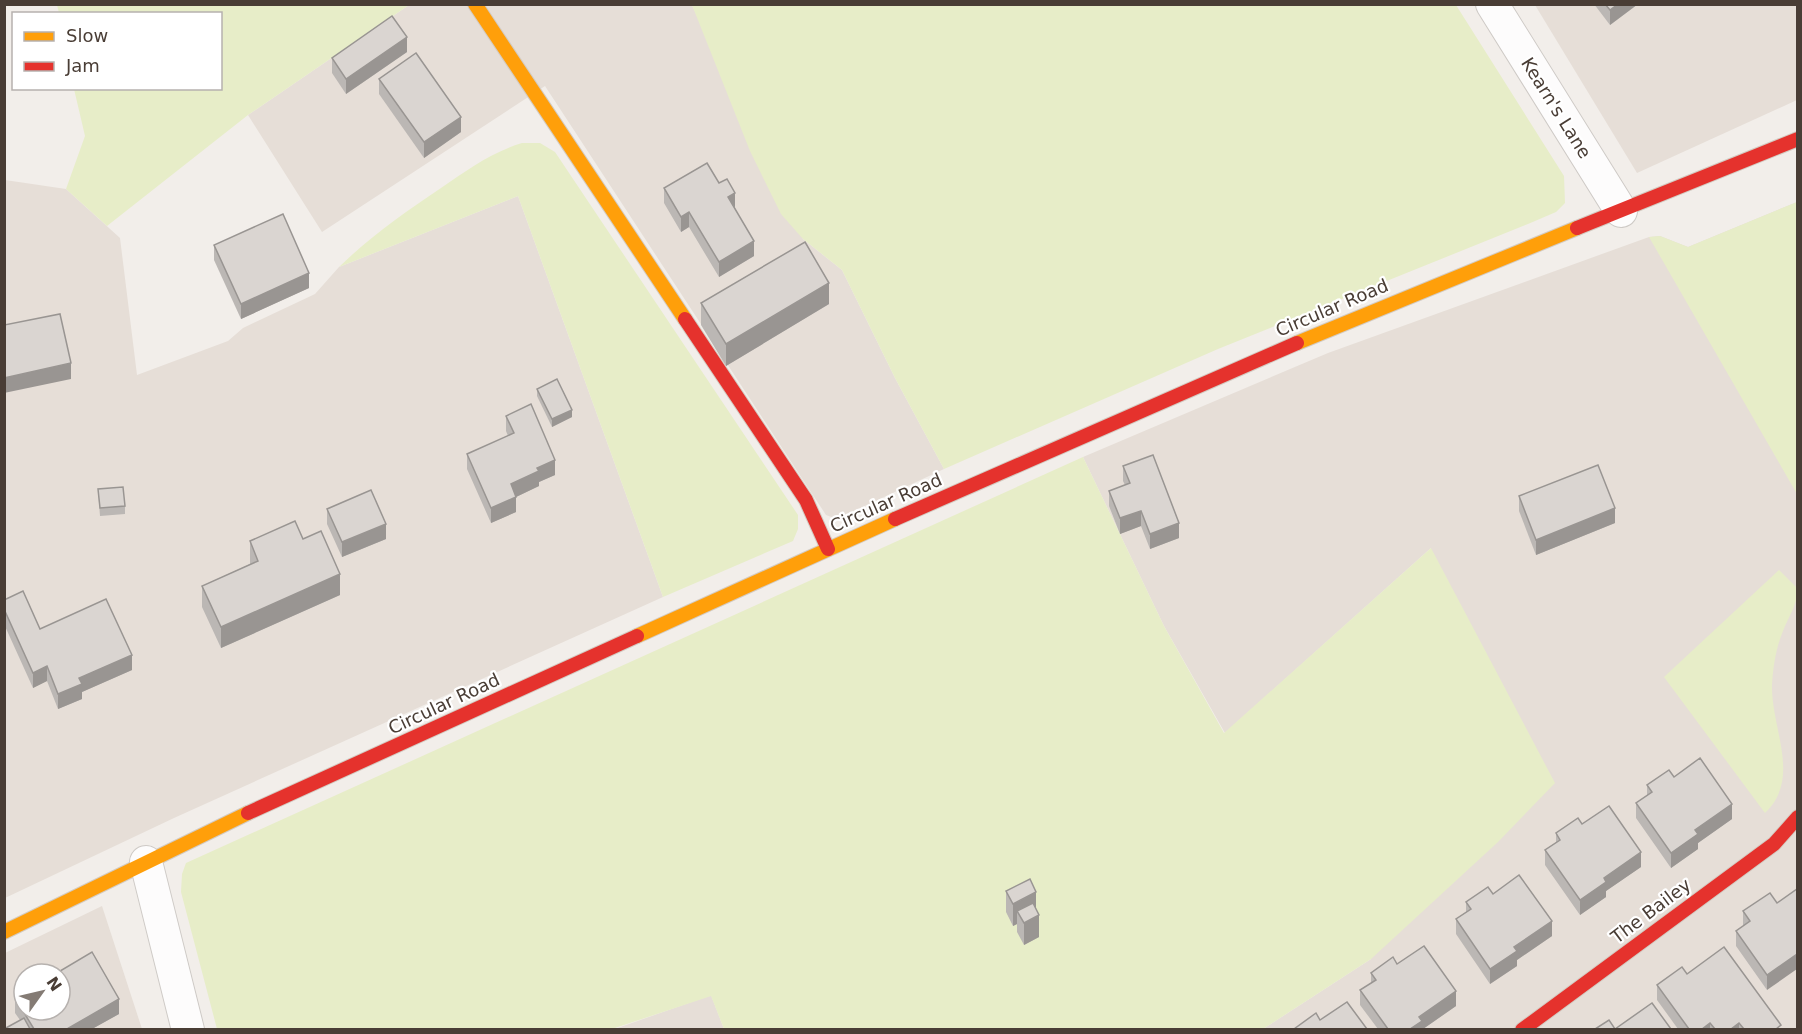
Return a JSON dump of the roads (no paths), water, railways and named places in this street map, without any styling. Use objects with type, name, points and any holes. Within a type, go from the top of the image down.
[{"type":"street","points":[[475,4],[806,500],[828,549]]},
{"type":"street","name":"Kearn's Lane","points":[[1492,4],[1621,211]]},
{"type":"street","name":"Circular Road","points":[[4,932],[265,805],[828,549],[1372,310],[1797,140]]},
{"type":"street","name":"The Bailey","points":[[1522,1029],[1774,844],[1788,831],[1797,817]]},
{"type":"street","points":[[146,862],[188,1029]]}]
